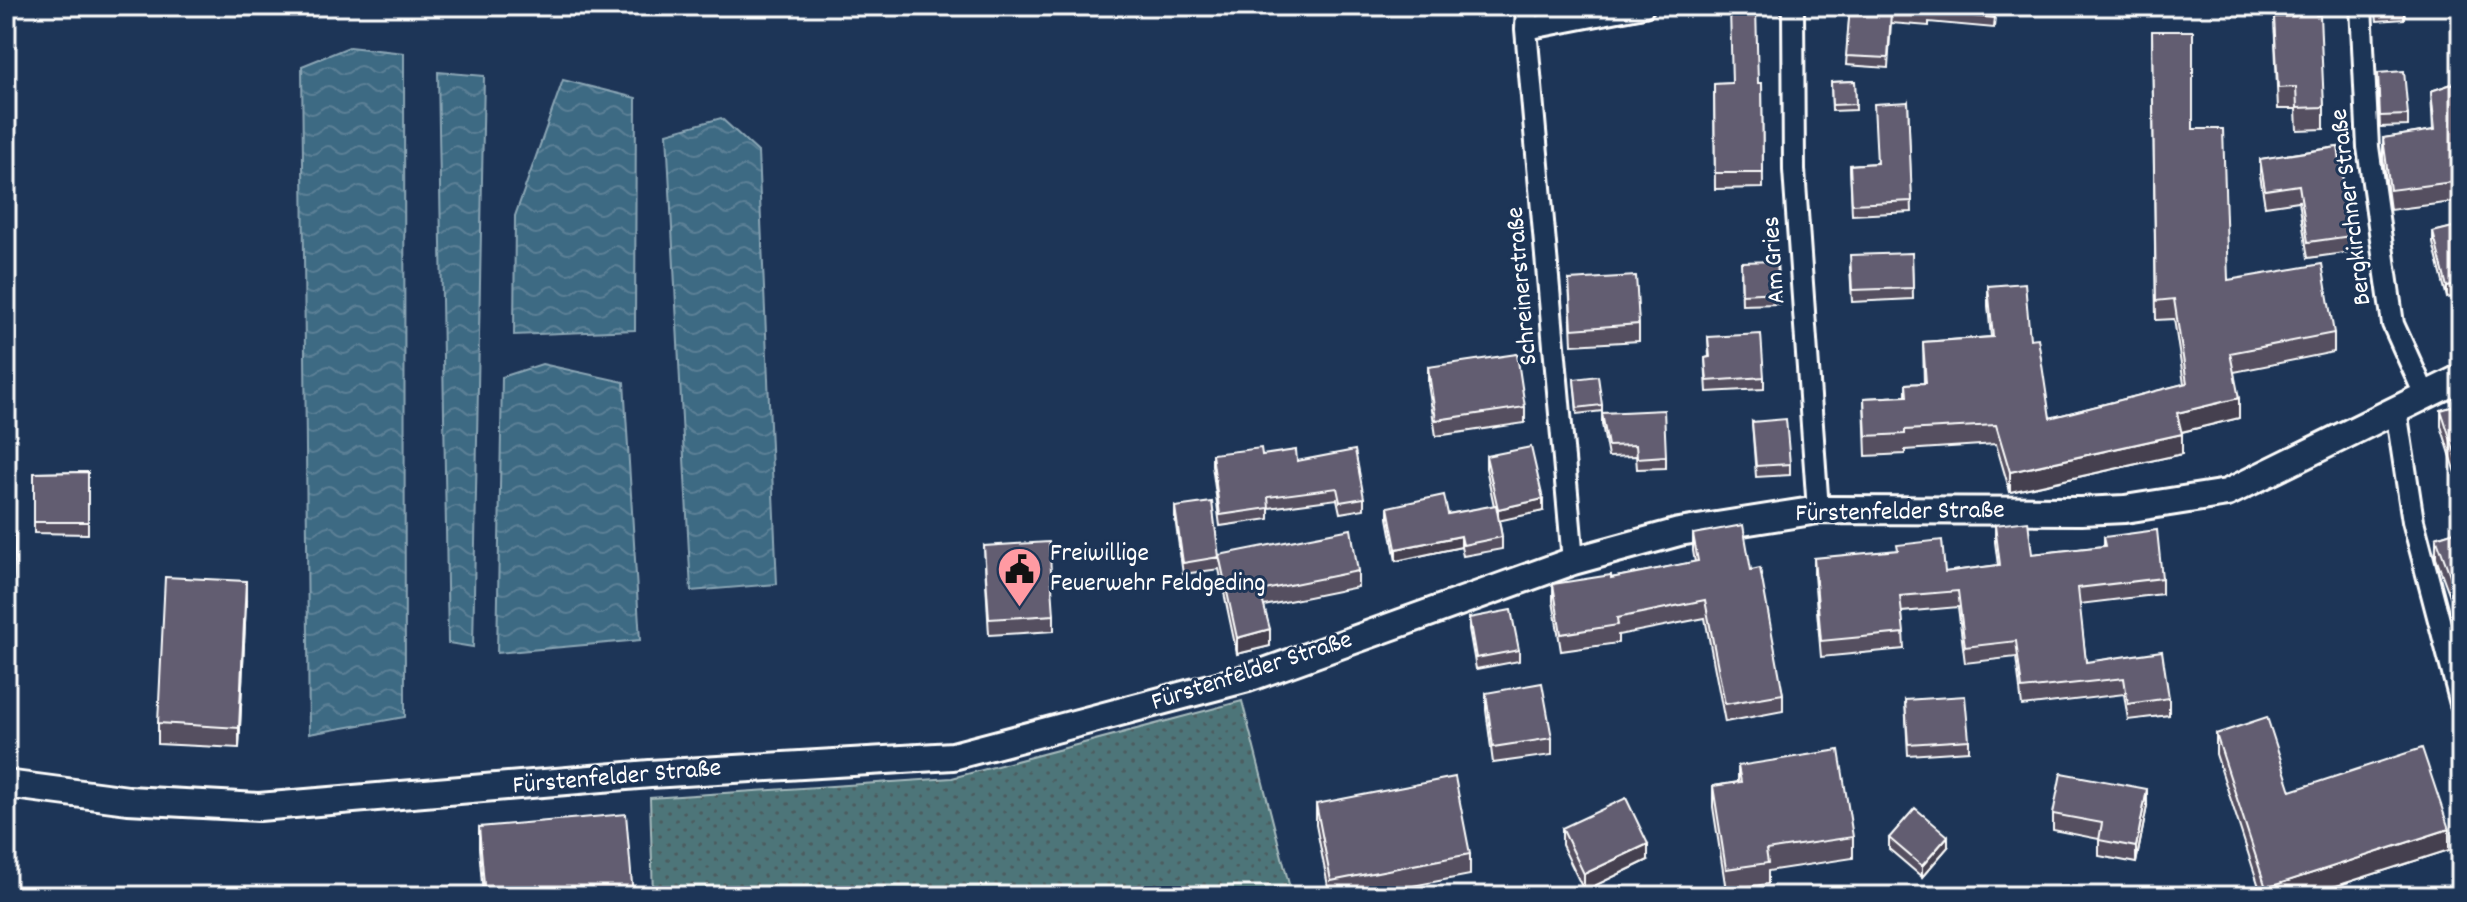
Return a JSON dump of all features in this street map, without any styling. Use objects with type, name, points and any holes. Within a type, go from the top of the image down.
[{"type":"street","name":"Schreinerstraße","points":[[1527,6],[1526,29],[1573,561]]},
{"type":"street","points":[[1526,29],[1644,6]]},
{"type":"street","name":"Am Gries","points":[[1793,6],[1794,170],[1818,510]]},
{"type":"street","name":"Bergkirchner Straße","points":[[2361,6],[2368,147],[2393,324],[2425,395]]},
{"type":"street","name":"Fürstenfelder Straße","points":[[6,784],[128,800],[259,807],[650,774],[953,756],[1248,678],[1573,561],[1679,532],[1818,510],[2081,511],[2125,509],[2227,493],[2461,378]]},
{"type":"street","points":[[2396,410],[2413,521],[2461,704]]},
{"type":"green space","points":[[1242,701],[1292,896],[653,896],[650,798],[952,778]]},
{"type":"water","points":[[349,47],[404,53],[405,717],[309,734],[302,66]]},
{"type":"water","points":[[438,72],[484,76],[473,647],[448,643]]},
{"type":"water","points":[[563,80],[636,98],[635,330],[514,335],[515,216]]},
{"type":"water","points":[[721,118],[758,152],[777,584],[691,591],[667,133]]},
{"type":"water","points":[[542,364],[624,382],[640,640],[497,653],[502,377]]},
{"type":"building","points":[[1850,6],[1995,6],[1994,18],[1929,12],[1929,16],[1891,13],[1888,58],[1846,56]]},
{"type":"building","points":[[2294,6],[2316,6],[2316,15],[2320,15],[2324,107],[2297,108],[2296,87],[2278,88],[2274,17],[2295,16]]},
{"type":"building","points":[[2376,6],[2404,6],[2404,7],[2377,10]]},
{"type":"building","points":[[1756,8],[1758,83],[1762,83],[1763,173],[1715,173],[1714,84],[1732,83],[1730,9]]},
{"type":"building","points":[[2152,31],[2193,31],[2193,129],[2223,129],[2228,280],[2322,264],[2334,333],[2230,353],[2239,398],[2177,413],[2182,434],[2010,472],[1996,425],[1905,430],[1905,434],[1866,436],[1864,398],[1907,396],[1906,384],[1926,383],[1923,342],[1993,337],[1988,286],[2025,283],[2030,339],[2038,338],[2050,418],[2187,383],[2174,299],[2156,301]]},
{"type":"building","points":[[2404,71],[2408,115],[2380,116],[2378,73]]},
{"type":"building","points":[[1855,81],[1856,104],[1832,105],[1831,82]]},
{"type":"building","points":[[2461,81],[2461,181],[2390,190],[2383,138],[2435,130],[2431,91]]},
{"type":"building","points":[[1908,102],[1912,201],[1852,204],[1850,165],[1877,163],[1874,104]]},
{"type":"building","points":[[2338,147],[2351,236],[2308,242],[2299,185],[2265,190],[2260,159]]},
{"type":"building","points":[[2461,225],[2461,284],[2447,287],[2433,232]]},
{"type":"building","points":[[1912,253],[1913,288],[1852,290],[1850,255]]},
{"type":"building","points":[[1777,261],[1779,292],[1742,294],[1741,262]]},
{"type":"building","points":[[1636,276],[1639,324],[1572,329],[1569,280]]},
{"type":"building","points":[[1761,334],[1764,377],[1707,381],[1705,358],[1710,357],[1708,337]]},
{"type":"building","points":[[1517,354],[1525,407],[1436,420],[1428,367]]},
{"type":"building","points":[[1598,376],[1602,405],[1577,408],[1574,379]]},
{"type":"building","points":[[2461,404],[2461,465],[2459,465],[2441,410]]},
{"type":"building","points":[[1664,410],[1666,456],[1637,458],[1636,445],[1608,446],[1602,413]]},
{"type":"building","points":[[1786,419],[1790,464],[1756,466],[1752,422]]},
{"type":"building","points":[[1531,447],[1543,499],[1498,509],[1486,456]]},
{"type":"building","points":[[1261,448],[1262,455],[1296,450],[1297,461],[1355,450],[1364,498],[1340,502],[1337,488],[1268,497],[1269,508],[1220,515],[1212,454]]},
{"type":"building","points":[[88,472],[88,522],[34,522],[34,473]]},
{"type":"building","points":[[1444,495],[1448,514],[1496,505],[1502,537],[1463,545],[1461,536],[1396,549],[1388,507]]},
{"type":"building","points":[[1212,502],[1219,557],[1183,563],[1175,507]]},
{"type":"building","points":[[2028,521],[2032,554],[2106,546],[2104,537],[2157,530],[2162,578],[2078,588],[2086,662],[2162,651],[2169,698],[2128,704],[2124,678],[2022,689],[2016,641],[1965,647],[1958,591],[1900,596],[1904,633],[1821,641],[1814,558],[1898,550],[1897,545],[1942,540],[1945,572],[2000,565],[1995,525]]},
{"type":"building","points":[[1743,525],[1751,570],[1760,568],[1783,694],[1725,704],[1705,600],[1617,618],[1618,625],[1561,634],[1553,584],[1611,575],[1611,578],[1698,561],[1693,534]]},
{"type":"building","points":[[1351,529],[1358,571],[1260,591],[1270,629],[1237,638],[1219,555]]},
{"type":"building","points":[[2461,529],[2461,605],[2436,537]]},
{"type":"building","points":[[6,532],[15,532],[7,704],[6,704]]},
{"type":"building","points":[[1049,542],[1054,615],[989,619],[984,546]]},
{"type":"building","points":[[165,577],[246,581],[239,728],[158,723]]},
{"type":"building","points":[[1511,610],[1519,650],[1476,658],[1469,618]]},
{"type":"building","points":[[1542,683],[1552,738],[1493,747],[1486,693]]},
{"type":"building","points":[[1965,696],[1969,740],[1908,744],[1905,700]]},
{"type":"building","points":[[2267,717],[2291,791],[2422,748],[2449,829],[2266,888],[2216,734]]},
{"type":"building","points":[[1839,750],[1853,837],[1766,850],[1768,863],[1726,869],[1713,786],[1741,782],[1738,766]]},
{"type":"building","points":[[2061,773],[2147,789],[2136,847],[2099,840],[2102,823],[2053,814]]},
{"type":"building","points":[[1455,777],[1470,854],[1331,881],[1316,804]]},
{"type":"building","points":[[1626,798],[1648,844],[1584,874],[1562,828]]},
{"type":"building","points":[[1915,808],[1948,836],[1922,866],[1889,838]]},
{"type":"building","points":[[626,814],[633,896],[485,896],[479,827]]},
{"type":"place","name":"Freiwillige Feuerwehr Feldgeding","points":[[1019,608]]}]
